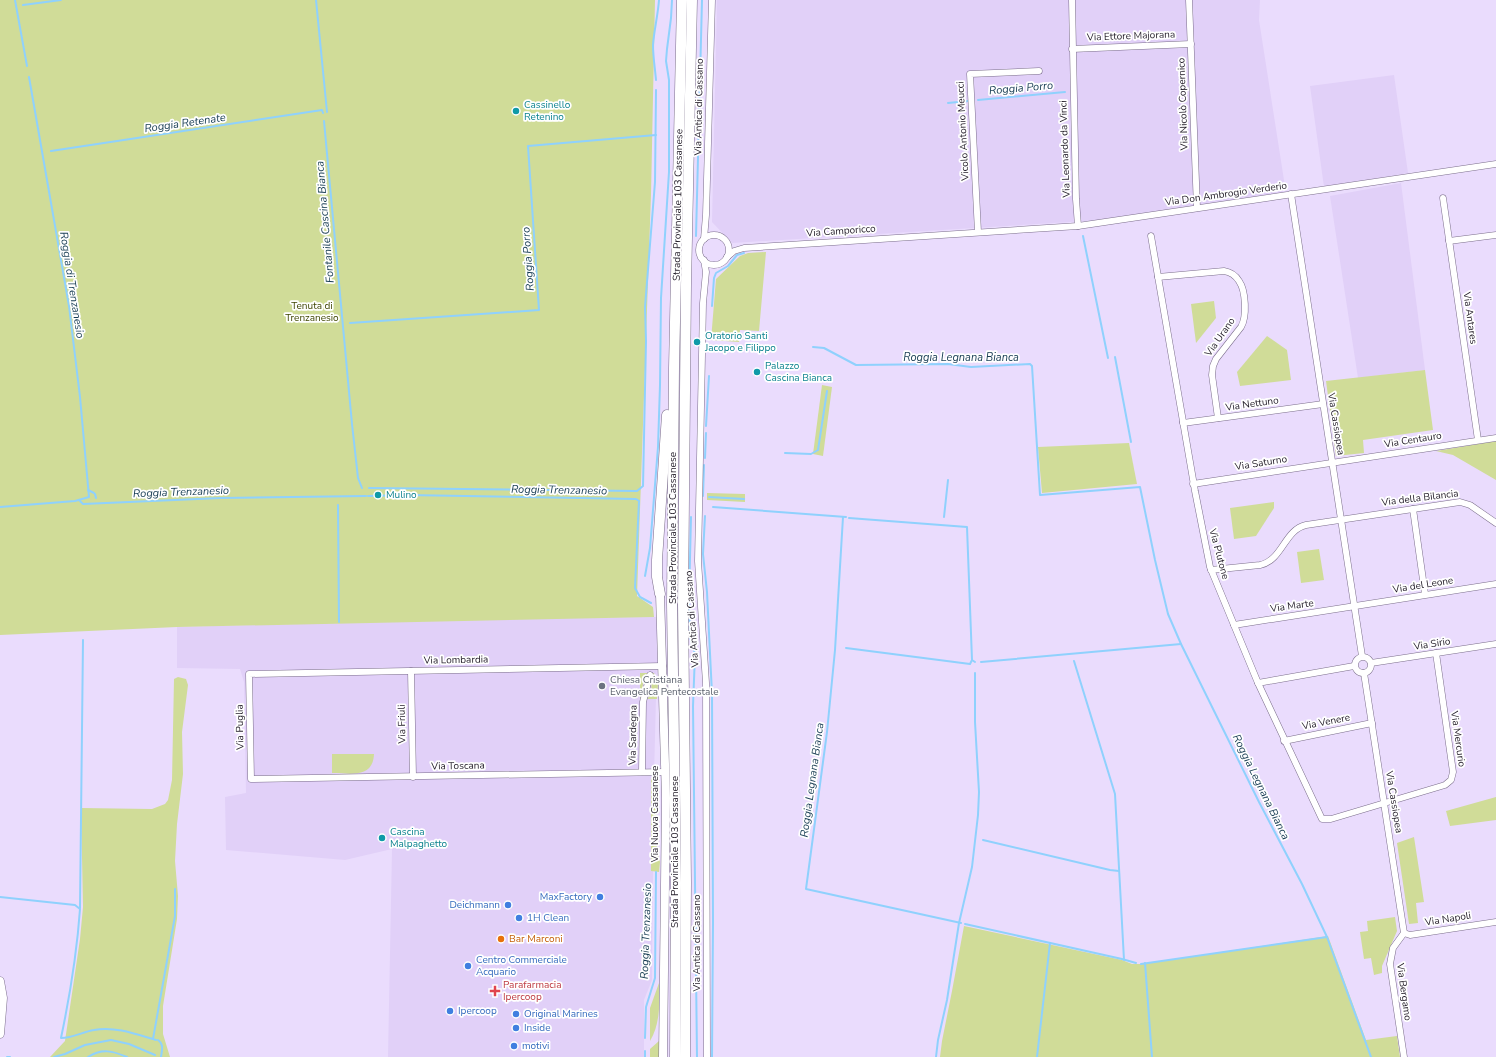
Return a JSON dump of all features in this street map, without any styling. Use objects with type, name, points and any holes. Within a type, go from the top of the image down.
[{"type":"highway","name":"Strada Provinciale 103 Cassanese","points":[[674,1057],[676,883],[672,604],[674,368],[682,0]]},
{"type":"highway","name":"Strada Provinciale 103 Cassanese","points":[[685,1057],[686,882],[683,604],[686,285],[692,0]]},
{"type":"highway","points":[[660,594],[657,577],[658,550],[668,412],[674,368]]},
{"type":"highway","points":[[686,882],[692,995],[690,1057]]},
{"type":"street","name":"Via Antica di Cassano","points":[[704,239],[712,0]]},
{"type":"street","name":"Via Leonardo da Vinci","points":[[1072,0],[1072,49],[1078,226]]},
{"type":"street","name":"Via Nicolò Copernico","points":[[1189,0],[1197,208]]},
{"type":"street","name":"Via Ettore Majorana","points":[[1072,49],[1191,44]]},
{"type":"street","name":"Vicolo Antonio Meucci","points":[[978,232],[970,74],[1039,71]]},
{"type":"street","name":"Via Don Ambrogio Verderio","points":[[959,234],[1078,226],[1496,164]]},
{"type":"street","name":"Via Cassiopea","points":[[1291,194],[1362,656]]},
{"type":"street","name":"Via Antares","points":[[1443,198],[1478,440]]},
{"type":"street","points":[[706,215],[709,226],[715,235]]},
{"type":"street","name":"Via Camporicco","points":[[727,257],[734,251],[744,248],[959,234]]},
{"type":"street","points":[[727,242],[729,250],[727,257],[722,262],[709,264],[701,256],[699,250],[701,243],[710,235],[721,236],[727,242],[744,248]]},
{"type":"street","points":[[1449,241],[1496,235]]},
{"type":"street","name":"Via Plutone","points":[[1151,236],[1193,484],[1211,570],[1258,683],[1322,819],[1329,819],[1384,803]]},
{"type":"street","name":"Via Antica di Cassano","points":[[704,260],[706,272],[703,300],[698,561],[706,683],[707,1057]]},
{"type":"street","name":"Via Antica di Cassano","points":[[703,300],[708,277],[716,264]]},
{"type":"street","name":"Via Urano","points":[[1158,277],[1224,271],[1233,274],[1240,283],[1245,312],[1244,321],[1216,359],[1212,369],[1218,418]]},
{"type":"street","name":"Via Nettuno","points":[[1183,423],[1323,404]]},
{"type":"street","name":"Via Centauro","points":[[1332,462],[1496,438]]},
{"type":"street","name":"Via Saturno","points":[[1193,484],[1332,462]]},
{"type":"street","name":"Via della Bilancia","points":[[1211,570],[1265,564],[1275,557],[1298,527],[1306,524],[1458,503],[1465,503],[1496,523]]},
{"type":"street","points":[[1413,509],[1425,594]]},
{"type":"street","name":"Via del Leone","points":[[1354,607],[1425,594],[1496,584]]},
{"type":"street","name":"Via Nuova Cassanese","points":[[660,594],[665,772],[663,1057]]},
{"type":"street","name":"Via Marte","points":[[1234,625],[1354,607]]},
{"type":"street","name":"Via Sirio","points":[[1371,663],[1496,644]]},
{"type":"street","name":"Via Mercurio","points":[[1384,803],[1445,785],[1453,777],[1436,653]]},
{"type":"street","points":[[1362,656],[1369,659],[1371,663],[1369,670],[1364,673],[1359,672],[1354,666],[1355,661],[1362,656]]},
{"type":"street","name":"Via Lombardia","points":[[249,674],[663,666]]},
{"type":"street","points":[[1258,683],[1354,666]]},
{"type":"street","name":"Via Friuli","points":[[412,671],[413,776]]},
{"type":"street","name":"Via Cassiopea","points":[[1364,673],[1404,933]]},
{"type":"street","name":"Via Puglia","points":[[249,674],[251,780]]},
{"type":"street","name":"Via Sardegna","points":[[642,772],[643,702],[650,675]]},
{"type":"street","name":"Via Venere","points":[[1284,741],[1372,723]]},
{"type":"street","name":"Via Toscana","points":[[251,780],[665,772]]},
{"type":"street","name":"Via Napoli","points":[[1404,933],[1410,935],[1496,922]]},
{"type":"street","name":"Via Bergamo","points":[[1404,933],[1394,948],[1390,964],[1404,1057]]},
{"type":"street","points":[[0,981],[3,998],[0,1034]]},
{"type":"shaded area","points":[[717,0],[1260,0],[1259,20],[1286,193],[1102,220],[732,243],[712,222]]},
{"type":"shaded area","points":[[1394,75],[1408,173],[1324,187],[1310,86]]},
{"type":"shaded area","points":[[1401,183],[1425,370],[1358,378],[1330,196]]},
{"type":"shaded area","points":[[658,617],[654,777],[652,980],[644,1000],[644,1057],[388,1057],[392,849],[345,860],[226,850],[225,797],[246,793],[244,682],[240,669],[177,668],[177,627],[436,619]]},
{"type":"green space","name":"Tenuta di Trenzanesio","points":[[0,0],[655,0],[651,195],[637,596],[653,607],[654,617],[177,627],[0,635]]},
{"type":"green space","points":[[766,252],[759,331],[740,330],[739,342],[711,340],[716,279],[740,256],[748,253]]},
{"type":"green space","points":[[1214,301],[1216,318],[1196,343],[1191,304]]},
{"type":"green space","points":[[1267,336],[1287,350],[1291,380],[1240,386],[1237,372]]},
{"type":"green space","points":[[1425,370],[1433,430],[1363,440],[1364,453],[1336,456],[1326,381]]},
{"type":"green space","points":[[822,385],[832,387],[823,456],[813,454]]},
{"type":"green space","points":[[1496,441],[1496,480],[1453,455],[1436,451]]},
{"type":"green space","points":[[1129,443],[1137,484],[1042,493],[1038,447]]},
{"type":"green space","points":[[707,493],[745,494],[745,502],[707,500]]},
{"type":"green space","points":[[1274,502],[1274,508],[1256,536],[1234,539],[1230,508]]},
{"type":"green space","points":[[1319,549],[1324,580],[1301,583],[1297,552]]},
{"type":"green space","points":[[640,673],[654,673],[658,684],[657,699],[647,699],[651,694],[652,675],[645,674],[640,701]]},
{"type":"green space","points":[[178,677],[186,679],[188,685],[182,732],[183,774],[177,824],[175,861],[178,896],[177,919],[163,1006],[163,1034],[170,1057],[50,1057],[65,1041],[80,939],[83,907],[81,808],[152,809],[165,804],[168,800],[172,780],[174,679]]},
{"type":"green space","points":[[332,754],[374,754],[373,762],[370,768],[353,774],[332,773]]},
{"type":"green space","points":[[651,778],[657,780],[659,786],[656,812],[657,850],[660,862],[659,872],[651,871]]},
{"type":"green space","points":[[1496,797],[1496,820],[1450,826],[1446,811]]},
{"type":"green space","points":[[1414,837],[1424,902],[1416,903],[1418,923],[1409,924],[1397,843]]},
{"type":"green space","points":[[1395,917],[1397,931],[1382,966],[1382,973],[1374,975],[1371,958],[1364,959],[1360,932],[1368,931],[1367,921]]},
{"type":"green space","points":[[964,926],[1122,960],[1132,964],[1141,964],[1328,936],[1366,1040],[1397,1036],[1400,1057],[940,1057]]},
{"type":"green space","points":[[659,983],[658,1021],[650,1041],[650,1008]]},
{"type":"green space","points":[[659,1041],[659,1057],[650,1057],[650,1049]]},
{"type":"waterway","name":"Roggia di Trenzanesio","points":[[15,0],[27,66]]},
{"type":"waterway","points":[[23,5],[61,0]]},
{"type":"waterway","points":[[316,0],[327,112]]},
{"type":"waterway","points":[[656,80],[653,45],[659,0]]},
{"type":"waterway","points":[[645,576],[650,548],[658,447],[661,298],[669,172],[669,80],[666,61],[672,0]]},
{"type":"waterway","name":"Roggia Porro","points":[[696,236],[702,0]]},
{"type":"waterway","name":"Roggia di Trenzanesio","points":[[0,507],[75,501],[89,497],[80,397],[69,306],[29,77]]},
{"type":"waterway","points":[[369,488],[637,491],[643,486],[646,341],[645,307],[655,182],[656,90]]},
{"type":"waterway","name":"Roggia Porro","points":[[978,100],[1065,92]]},
{"type":"waterway","name":"Roggia Porro","points":[[948,103],[968,101]]},
{"type":"waterway","name":"Roggia Retenate","points":[[51,151],[322,110],[323,113]]},
{"type":"waterway","name":"Fontanile Cascina Bianca","points":[[324,121],[352,424],[358,478],[362,488]]},
{"type":"waterway","name":"Roggia Porro","points":[[350,323],[539,310],[528,146],[656,135]]},
{"type":"waterway","name":"Roggia Legnana Bianca","points":[[1083,236],[1108,358]]},
{"type":"waterway","points":[[712,306],[714,278],[716,273],[728,266],[737,255],[744,253]]},
{"type":"waterway","name":"Roggia Legnana Bianca","points":[[813,347],[824,348],[856,365],[948,364],[971,367],[1030,364],[1032,366],[1040,495],[1140,487],[1168,614],[1181,644],[1259,802],[1302,884],[1327,937],[1371,1057]]},
{"type":"waterway","name":"Roggia Legnana Bianca","points":[[1115,357],[1131,442]]},
{"type":"waterway","points":[[706,426],[709,376]]},
{"type":"waterway","name":"Fontanile Cascina Bianca","points":[[785,453],[811,454],[818,450],[827,391]]},
{"type":"waterway","points":[[705,458],[706,433]]},
{"type":"waterway","points":[[703,496],[704,465]]},
{"type":"waterway","points":[[944,517],[948,480]]},
{"type":"waterway","name":"Roggia di Trenzanesio","points":[[88,490],[94,493]]},
{"type":"waterway","points":[[95,494],[96,498]]},
{"type":"waterway","name":"Roggia Trenzanesio","points":[[368,496],[406,495],[636,499],[639,501],[635,588],[640,597],[651,603]]},
{"type":"waterway","name":"Roggia Trenzanesio","points":[[79,500],[83,504],[221,498],[366,496]]},
{"type":"waterway","name":"Fontanile Cascina Bianca","points":[[709,497],[744,499]]},
{"type":"waterway","name":"Roggia Trenzanesio","points":[[338,505],[339,622]]},
{"type":"waterway","name":"Roggia Legnana Bianca","points":[[713,507],[846,517]]},
{"type":"waterway","points":[[705,516],[703,554],[707,592],[712,694],[712,1057]]},
{"type":"waterway","points":[[691,517],[689,598],[690,637],[695,654],[693,706],[697,1057]]},
{"type":"waterway","name":"Roggia Legnana Bianca","points":[[843,517],[835,650],[827,732],[806,889],[961,923]]},
{"type":"waterway","name":"Roggia Legnana Bianca","points":[[849,518],[967,527],[972,660],[975,662]]},
{"type":"waterway","points":[[80,908],[83,640]]},
{"type":"waterway","name":"Roggia Legnana Bianca","points":[[981,662],[1181,644]]},
{"type":"waterway","points":[[846,648],[970,664],[972,660]]},
{"type":"waterway","name":"Roggia Legnana Bianca","points":[[1074,661],[1115,794],[1124,960]]},
{"type":"waterway","name":"Roggia Legnana Bianca","points":[[936,1057],[959,923],[972,867],[978,815],[979,792],[975,722],[975,673]]},
{"type":"waterway","name":"Roggia Legnana Bianca","points":[[983,840],[1119,871]]},
{"type":"waterway","name":"Roggia Trenzanesio","points":[[645,1038],[646,1007],[655,978],[656,872]]},
{"type":"waterway","points":[[153,1039],[175,916],[175,889]]},
{"type":"waterway","points":[[0,897],[75,905],[80,909],[73,974],[61,1038],[94,1030],[110,1029],[125,1031],[156,1040]]},
{"type":"waterway","name":"Roggia Legnana Bianca","points":[[965,924],[1136,963]]},
{"type":"waterway","name":"Roggia Legnana Bianca","points":[[1141,964],[1327,937]]},
{"type":"waterway","name":"Roggia Legnana Bianca","points":[[1037,1057],[1050,943]]},
{"type":"waterway","points":[[1145,963],[1152,1057]]},
{"type":"waterway","points":[[54,1057],[85,1045],[111,1040],[129,1044],[155,1055]]},
{"type":"waterway","points":[[158,1040],[162,1045],[161,1057]]},
{"type":"waterway","points":[[88,1057],[103,1051],[117,1053],[127,1057]]},
{"type":"waterway","name":"Roggia Trenzanesio","points":[[645,1051],[645,1057]]},
{"type":"place","name":"Cassinello Retenino","points":[[516,111]]},
{"type":"place","name":"Oratorio Santi Jacopo e Filippo","points":[[697,342]]},
{"type":"place","name":"Palazzo Cascina Bianca","points":[[757,372]]},
{"type":"place","name":"Mulino","points":[[378,495]]},
{"type":"place","name":"Chiesa Cristiana Evangelica Pentecostale","points":[[602,686]]},
{"type":"place","name":"Cascina Malpaghetto","points":[[382,838]]},
{"type":"place","name":"MaxFactory","points":[[600,897]]},
{"type":"place","name":"Deichmann","points":[[508,905]]},
{"type":"place","name":"1H Clean","points":[[519,918]]},
{"type":"place","name":"Bar Marconi","points":[[501,939]]},
{"type":"place","name":"Centro Commerciale Acquario","points":[[468,966]]},
{"type":"place","name":"Parafarmacia Ipercoop","points":[[495,991]]},
{"type":"place","name":"Ipercoop","points":[[450,1011]]},
{"type":"place","name":"Original Marines","points":[[516,1014]]},
{"type":"place","name":"Inside","points":[[516,1028]]},
{"type":"place","name":"motivi","points":[[514,1046]]}]
